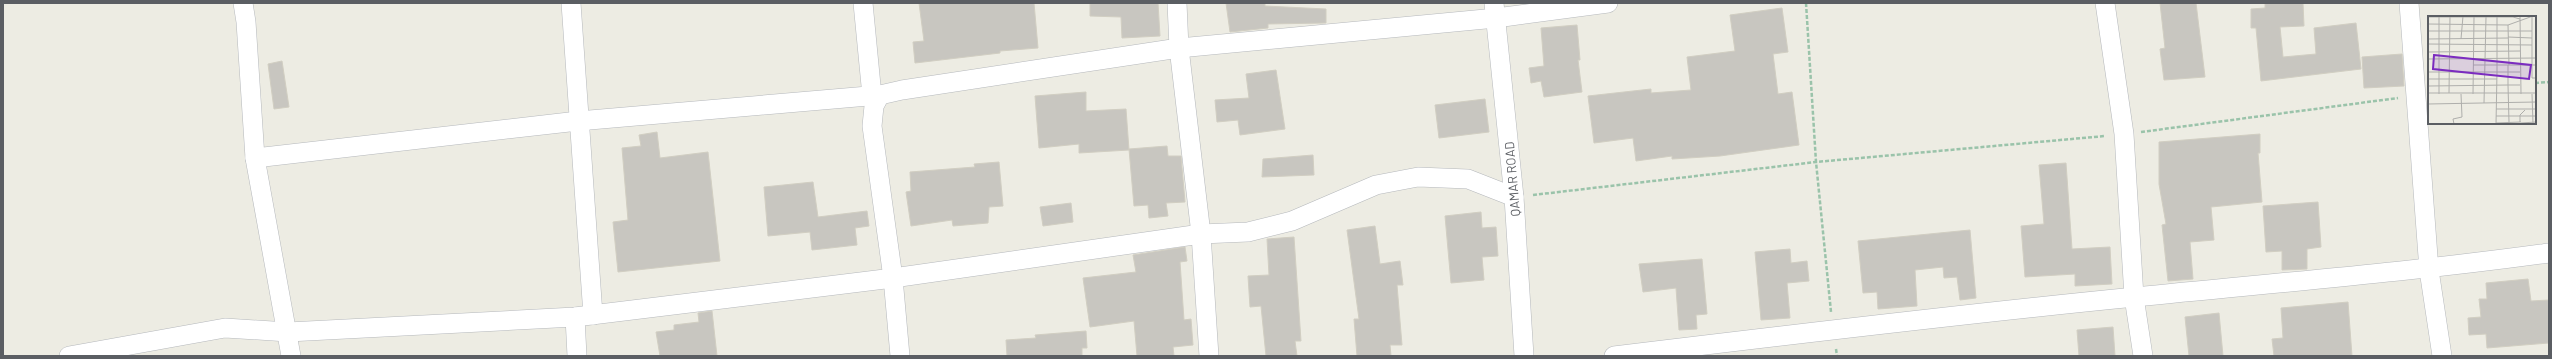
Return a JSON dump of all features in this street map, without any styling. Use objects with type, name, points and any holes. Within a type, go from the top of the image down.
[{"type":"street","points":[[243,3],[246,22],[255,158],[288,332],[291,356]]},
{"type":"street","points":[[571,3],[578,122],[584,316],[577,356]]},
{"type":"street","points":[[863,3],[876,96],[872,126],[894,278],[900,356]]},
{"type":"street","points":[[1177,3],[1179,48],[1201,234],[1209,356]]},
{"type":"street","points":[[255,158],[578,122],[876,96],[902,90],[1179,48],[1495,10],[1608,3]]},
{"type":"street","points":[[2105,3],[2124,134],[2134,297],[2143,356]]},
{"type":"street","points":[[2408,3],[2429,270],[2442,356]]},
{"type":"street","name":"QAMAR ROAD","points":[[1495,10],[1514,197],[1524,356]]},
{"type":"street","points":[[69,356],[225,328],[288,332],[584,316],[894,278],[1201,234],[1248,232],[1292,221],[1376,185],[1418,177],[1468,179],[1514,197]]},
{"type":"street","points":[[1614,356],[1833,329],[2134,297],[2429,270],[2549,253]]},
{"type":"path","points":[[1806,3],[1816,162],[1836,356]]},
{"type":"path","points":[[2536,83],[2549,82]]},
{"type":"path","points":[[1514,197],[1816,162],[2124,134],[2415,95]]},
{"type":"building","points":[[919,3],[1034,3],[1038,48],[1000,51],[1000,53],[915,63],[913,42],[924,41]]},
{"type":"building","points":[[1090,3],[1158,3],[1160,36],[1122,38],[1121,17],[1090,16]]},
{"type":"building","points":[[1226,3],[1265,3],[1265,6],[1326,9],[1326,23],[1268,24],[1268,28],[1230,32]]},
{"type":"building","points":[[2160,3],[2196,3],[2205,77],[2164,80],[2160,49],[2165,48]]},
{"type":"building","points":[[2265,3],[2303,3],[2304,26],[2280,27],[2283,57],[2316,54],[2314,28],[2356,23],[2361,69],[2261,81],[2256,28],[2251,28],[2251,9],[2265,8]]},
{"type":"building","points":[[1782,8],[1788,52],[1773,54],[1778,94],[1792,92],[1799,145],[1720,156],[1672,159],[1672,156],[1636,161],[1633,138],[1594,143],[1588,96],[1651,89],[1651,93],[1691,90],[1687,57],[1735,51],[1730,15]]},
{"type":"building","points":[[1577,25],[1580,60],[1578,60],[1582,92],[1544,97],[1541,81],[1531,83],[1529,68],[1544,66],[1541,28]]},
{"type":"building","points":[[2402,54],[2404,86],[2364,88],[2362,57]]},
{"type":"building","points":[[282,61],[289,107],[274,109],[268,64]]},
{"type":"building","points":[[1276,70],[1285,129],[1240,135],[1238,120],[1217,122],[1215,100],[1249,98],[1246,74]]},
{"type":"building","points":[[1086,92],[1086,111],[1126,109],[1129,150],[1079,153],[1079,144],[1039,148],[1035,96]]},
{"type":"building","points":[[1485,99],[1489,132],[1439,138],[1435,105]]},
{"type":"building","points":[[657,132],[660,158],[708,152],[720,261],[618,272],[613,222],[628,220],[622,148],[641,146],[639,135]]},
{"type":"building","points":[[2260,134],[2260,153],[2258,153],[2262,202],[2211,207],[2214,240],[2190,242],[2193,279],[2168,281],[2162,225],[2166,224],[2159,184],[2159,142]]},
{"type":"building","points":[[1167,146],[1168,156],[1181,156],[1185,202],[1166,203],[1168,216],[1149,218],[1148,205],[1134,206],[1129,149]]},
{"type":"building","points":[[1313,155],[1314,175],[1262,177],[1263,159]]},
{"type":"building","points":[[999,162],[1003,206],[989,207],[988,223],[953,226],[952,220],[911,226],[906,192],[911,191],[910,172],[975,167],[974,164]]},
{"type":"building","points":[[2066,163],[2072,249],[2110,247],[2112,284],[2075,286],[2075,274],[2025,277],[2021,226],[2044,224],[2039,165]]},
{"type":"building","points":[[813,182],[818,217],[867,211],[869,226],[855,228],[857,245],[812,250],[810,232],[768,236],[764,187]]},
{"type":"building","points":[[2318,202],[2321,247],[2307,249],[2307,269],[2282,270],[2282,251],[2266,252],[2263,206]]},
{"type":"building","points":[[1071,203],[1073,222],[1043,226],[1040,207]]},
{"type":"building","points":[[1481,212],[1482,228],[1496,227],[1498,256],[1482,257],[1484,280],[1451,283],[1445,216]]},
{"type":"building","points":[[1375,226],[1380,264],[1400,261],[1403,285],[1397,285],[1402,345],[1390,345],[1391,356],[1357,356],[1354,319],[1359,319],[1347,230]]},
{"type":"building","points":[[1970,230],[1976,298],[1960,300],[1957,277],[1944,278],[1943,267],[1915,270],[1917,306],[1878,309],[1877,292],[1863,293],[1858,241]]},
{"type":"building","points":[[1294,237],[1301,341],[1295,341],[1297,356],[1266,356],[1261,306],[1250,307],[1248,276],[1269,275],[1267,239]]},
{"type":"building","points":[[1185,247],[1187,261],[1180,262],[1184,320],[1191,319],[1193,345],[1173,347],[1174,356],[1137,356],[1134,321],[1090,327],[1083,278],[1136,272],[1133,255]]},
{"type":"building","points":[[1790,249],[1791,263],[1807,261],[1809,281],[1787,283],[1790,318],[1761,320],[1755,252]]},
{"type":"building","points":[[1702,259],[1707,314],[1696,315],[1697,329],[1679,330],[1676,288],[1643,292],[1639,264]]},
{"type":"building","points":[[2528,279],[2531,301],[2549,300],[2549,343],[2487,348],[2486,334],[2469,335],[2468,318],[2481,317],[2479,299],[2487,299],[2486,283]]},
{"type":"building","points":[[2348,302],[2352,356],[2274,356],[2272,339],[2283,338],[2281,308]]},
{"type":"building","points":[[712,311],[717,356],[660,356],[656,332],[674,330],[674,325],[699,322],[698,313]]},
{"type":"building","points":[[2219,313],[2223,356],[2189,356],[2185,317]]},
{"type":"building","points":[[2113,327],[2115,356],[2079,356],[2077,330]]},
{"type":"building","points":[[1086,331],[1087,348],[1082,348],[1082,356],[1007,356],[1006,340],[1036,338],[1035,335]]}]
